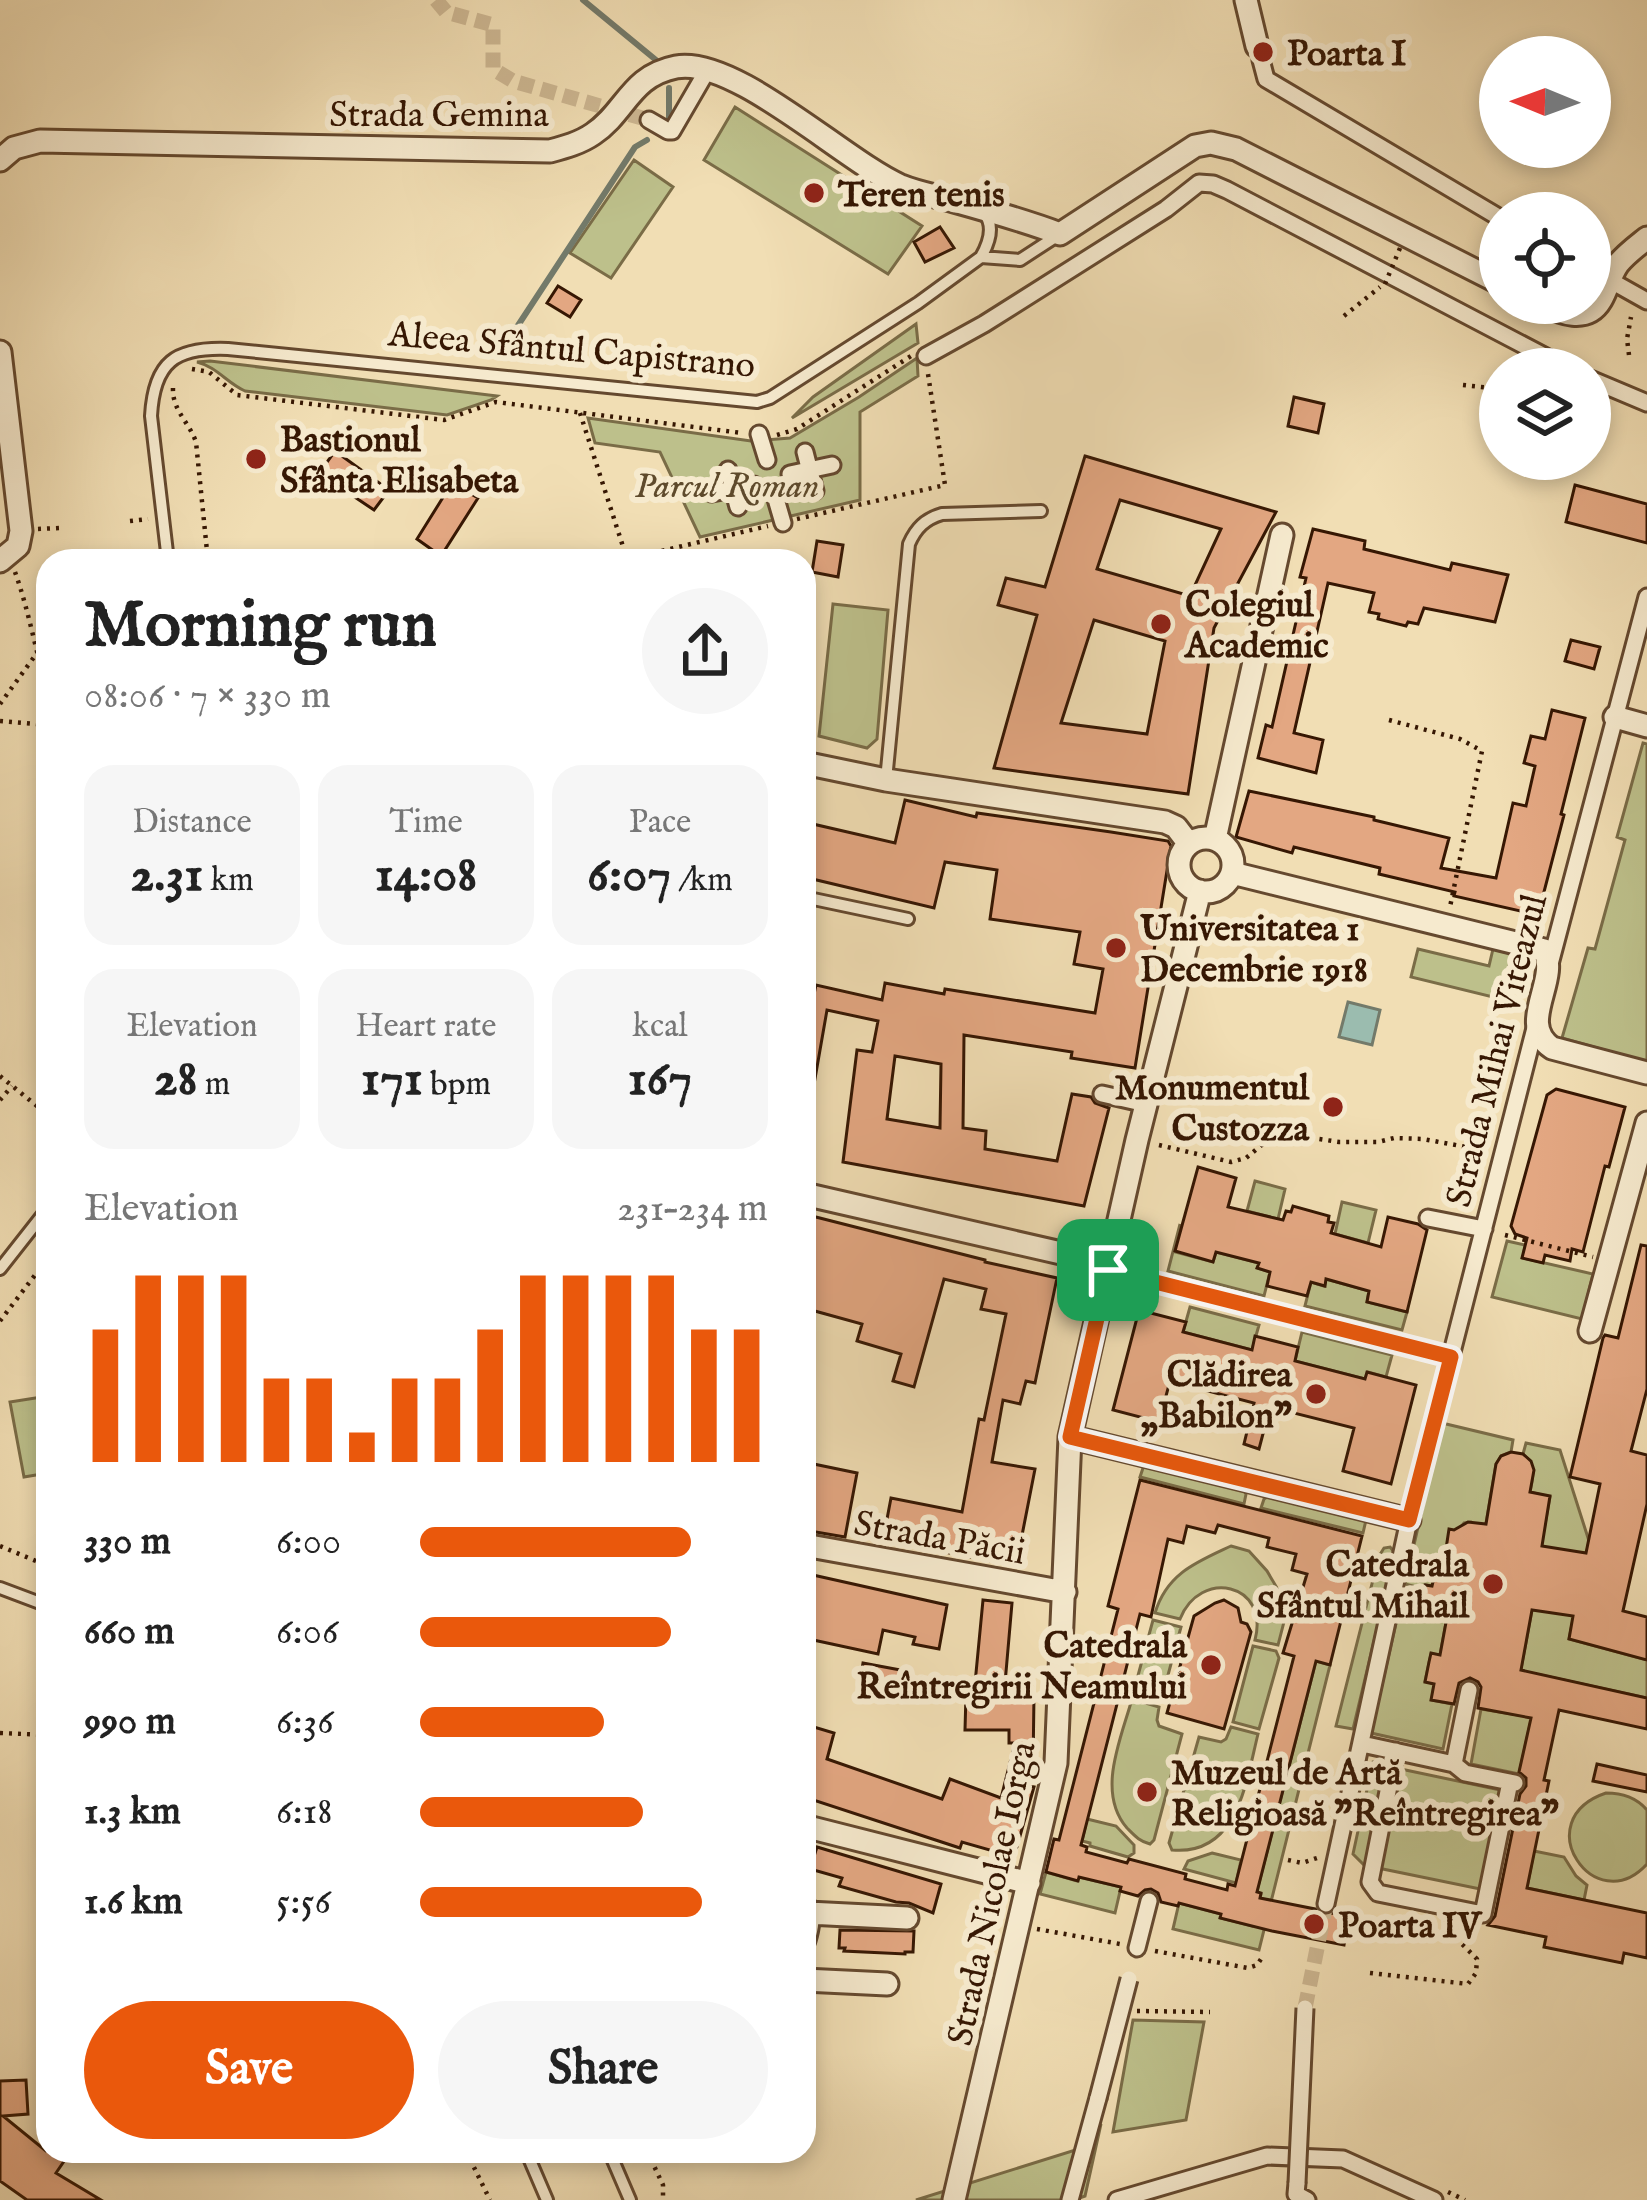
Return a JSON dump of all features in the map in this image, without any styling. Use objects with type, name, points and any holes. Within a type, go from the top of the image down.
[{"type":"street","points":[[1246,0],[1266,80],[1479,206]]},
{"type":"street","name":"Strada Gemina","points":[[0,160],[14,148],[40,141],[550,151],[593,134],[641,82],[661,71],[683,65],[708,69]]},
{"type":"street","points":[[649,120],[672,130],[708,69],[739,82],[902,186],[1060,234]]},
{"type":"street","name":"Aleea Sfântul Capistrano","points":[[1060,234],[1195,146],[1210,143],[1236,149],[1479,272]]},
{"type":"street","points":[[926,356],[1166,209],[1199,183],[1220,187],[1529,348]]},
{"type":"street","points":[[1611,267],[1647,238]]},
{"type":"street","points":[[1611,281],[1647,302]]},
{"type":"street","points":[[0,352],[20,531],[18,546],[5,558]]},
{"type":"street","points":[[1611,388],[1647,404]]},
{"type":"street","points":[[759,434],[766,460]]},
{"type":"street","points":[[805,452],[815,491]]},
{"type":"street","points":[[790,474],[832,465]]},
{"type":"street","points":[[728,470],[738,507]]},
{"type":"street","points":[[712,493],[754,485]]},
{"type":"street","points":[[776,499],[783,523]]},
{"type":"street","points":[[1215,839],[1282,535]]},
{"type":"street","name":"Strada Mihai Viteazul","points":[[1326,1904],[1409,1520],[1647,597]]},
{"type":"street","points":[[1615,717],[1647,725]]},
{"type":"street","points":[[816,765],[1165,822],[1176,827],[1189,844]]},
{"type":"street","points":[[1215,839],[1232,857],[1232,874],[1222,886],[1200,891],[1185,883],[1180,859],[1189,844],[1215,839]]},
{"type":"street","points":[[1232,874],[1535,946],[1544,950],[1550,964]]},
{"type":"street","name":"Strada Nicolae Iorga","points":[[957,2189],[1056,1763],[1070,1437],[1200,891]]},
{"type":"street","points":[[1536,1022],[1539,1036],[1552,1048],[1647,1073]]},
{"type":"street","points":[[1102,1094],[1147,1104]]},
{"type":"street","points":[[1590,1331],[1647,1123]]},
{"type":"street","points":[[816,1197],[1109,1267],[1451,1357]]},
{"type":"street","points":[[1428,1218],[1484,1229]]},
{"type":"street","points":[[1070,1437],[1409,1520]]},
{"type":"street","name":"Strada Păcii","points":[[816,1547],[1065,1592]]},
{"type":"street","points":[[1454,1764],[1468,1690]]},
{"type":"street","points":[[1362,1744],[1396,1751],[1454,1764],[1465,1773],[1513,1783],[1483,1914],[1378,1893],[1370,1882],[1396,1751]]},
{"type":"street","points":[[816,1829],[1030,1883]]},
{"type":"street","points":[[1137,1948],[1149,1901]]},
{"type":"street","points":[[816,1909],[907,1918]]},
{"type":"street","points":[[1070,2200],[1129,1979]]},
{"type":"street","points":[[816,1981],[887,1984]]},
{"type":"street","points":[[1305,2008],[1296,2194],[1306,2200]]},
{"type":"street","points":[[1117,2200],[1267,2156],[1343,2159],[1434,2200]]},
{"type":"lane","points":[[982,211],[990,228],[982,256]]},
{"type":"lane","name":"Aleea Sfântul Capistrano","points":[[167,549],[152,404],[161,369],[180,354],[202,348],[228,349],[757,402],[881,327],[982,256],[1020,260],[1060,234]]},
{"type":"lane","points":[[886,780],[909,544],[915,530],[942,514],[1041,511]]},
{"type":"lane","points":[[816,900],[908,919]]},
{"type":"lane","points":[[0,1269],[36,1223]]},
{"type":"lane","points":[[0,1588],[36,1602]]},
{"type":"lane","points":[[531,2163],[547,2200]]},
{"type":"lane","points":[[614,2163],[630,2200]]},
{"type":"path","points":[[1344,316],[1385,284],[1400,248]]},
{"type":"path","points":[[1629,356],[1631,317]]},
{"type":"path","points":[[1463,386],[1479,387]]},
{"type":"path","points":[[5,558],[27,605],[36,648]]},
{"type":"path","points":[[0,704],[36,654]]},
{"type":"path","points":[[1389,720],[1482,751],[1447,924]]},
{"type":"path","points":[[0,721],[36,724]]},
{"type":"path","points":[[0,1076],[36,1105]]},
{"type":"path","points":[[0,1100],[12,1086]]},
{"type":"path","points":[[1138,1140],[1231,1162],[1246,1158],[1270,1138],[1287,1134],[1339,1142],[1424,1139],[1477,1149]]},
{"type":"path","points":[[1505,1235],[1608,1260]]},
{"type":"path","points":[[0,1321],[36,1274]]},
{"type":"path","points":[[0,1546],[36,1561]]},
{"type":"path","points":[[0,1733],[36,1734]]},
{"type":"path","points":[[1288,1860],[1302,1863],[1326,1855]]},
{"type":"path","points":[[1370,1972],[1468,1984],[1476,1973],[1477,1959],[1419,1901]]},
{"type":"path","points":[[1019,1926],[1248,1968],[1263,1956]]},
{"type":"path","points":[[1128,2011],[1210,2012]]},
{"type":"path","points":[[472,2163],[490,2200]]},
{"type":"path","points":[[653,2163],[663,2185],[663,2200]]},
{"type":"green space","name":"Teren tenis","points":[[735,107],[922,226],[888,274],[704,160]]},
{"type":"green space","points":[[634,160],[673,187],[611,278],[570,253]]},
{"type":"green space","points":[[916,324],[918,343],[792,418],[813,397]]},
{"type":"green space","name":"Parcul Roman","points":[[917,358],[918,376],[860,412],[860,500],[700,537],[660,452],[595,443],[588,418],[751,441],[790,438]]},
{"type":"green space","points":[[197,362],[497,396],[447,415],[245,391]]},
{"type":"green space","points":[[833,604],[888,610],[877,739],[867,748],[819,736]]},
{"type":"green space","points":[[1643,743],[1647,744],[1647,1062],[1562,1038],[1588,948],[1595,949],[1625,840],[1617,837]]},
{"type":"green space","points":[[1418,949],[1489,966],[1493,949],[1512,954],[1501,999],[1411,977]]},
{"type":"green space","points":[[1255,1181],[1285,1189],[1278,1219],[1247,1211]]},
{"type":"green space","points":[[1342,1202],[1376,1210],[1368,1243],[1335,1234]]},
{"type":"green space","points":[[1180,1224],[1175,1252],[1213,1262],[1216,1252],[1259,1263],[1258,1268],[1270,1272],[1264,1296],[1168,1271]]},
{"type":"green space","points":[[1507,1241],[1525,1245],[1523,1258],[1593,1274],[1582,1319],[1492,1297]]},
{"type":"green space","points":[[1326,1279],[1369,1291],[1367,1302],[1407,1312],[1402,1330],[1305,1306],[1311,1282],[1324,1286]]},
{"type":"green space","points":[[1190,1307],[1259,1325],[1252,1350],[1183,1332]]},
{"type":"green space","points":[[1302,1332],[1392,1355],[1386,1377],[1368,1372],[1365,1379],[1295,1361]]},
{"type":"green space","points":[[36,1398],[36,1475],[24,1477],[10,1402]]},
{"type":"green space","points":[[1442,1423],[1513,1440],[1511,1452],[1496,1464],[1484,1535],[1471,1522],[1458,1531],[1450,1530],[1444,1562],[1438,1561],[1432,1586],[1424,1589],[1405,1584]]},
{"type":"green space","points":[[1526,1443],[1560,1450],[1589,1541],[1569,1639],[1647,1660],[1647,1698],[1541,1675],[1519,1774],[1471,1764],[1481,1709],[1518,1715],[1518,1685],[1532,1610],[1558,1550],[1521,1542],[1543,1535],[1550,1497],[1530,1492],[1533,1471],[1523,1454]]},
{"type":"green space","points":[[1144,1465],[1243,1489],[1244,1504],[1140,1477]]},
{"type":"green space","points":[[1269,1496],[1366,1520],[1363,1533],[1261,1508]]},
{"type":"green space","points":[[1231,1546],[1249,1551],[1280,1593],[1286,1614],[1278,1645],[1255,1640],[1257,1621],[1252,1606],[1231,1589],[1202,1593],[1180,1619],[1155,1613],[1175,1578]]},
{"type":"green space","points":[[1390,1547],[1395,1553],[1353,1729],[1336,1726],[1379,1556]]},
{"type":"green space","points":[[1400,1606],[1447,1617],[1440,1655],[1431,1654],[1425,1681],[1434,1684],[1432,1700],[1452,1704],[1443,1749],[1371,1733]]},
{"type":"green space","points":[[1153,1620],[1181,1627],[1161,1701],[1133,1694]]},
{"type":"green space","points":[[1253,1646],[1276,1651],[1279,1658],[1259,1729],[1233,1722]]},
{"type":"green space","points":[[1316,1661],[1330,1665],[1259,1950],[1173,1929],[1179,1903],[1252,1926]]},
{"type":"green space","points":[[1132,1699],[1159,1707],[1159,1726],[1182,1734],[1150,1844],[1127,1828],[1113,1798],[1117,1748]]},
{"type":"green space","points":[[1231,1727],[1258,1734],[1235,1812],[1212,1841],[1194,1849],[1172,1850],[1169,1843],[1199,1737],[1221,1742]]},
{"type":"green space","points":[[1380,1760],[1387,1766],[1366,1867],[1353,1854],[1373,1762]]},
{"type":"green space","points":[[1396,1768],[1505,1791],[1485,1890],[1378,1868]]},
{"type":"green space","points":[[1606,1793],[1628,1797],[1647,1810],[1647,1864],[1627,1878],[1607,1881],[1590,1874],[1577,1860],[1570,1842],[1571,1823],[1583,1806]]},
{"type":"green space","points":[[1087,1819],[1116,1826],[1134,1845],[1134,1853],[1128,1857],[1082,1841]]},
{"type":"green space","points":[[1534,1851],[1564,1857],[1587,1885],[1584,1900],[1527,1888]]},
{"type":"green space","points":[[1212,1853],[1241,1860],[1236,1883],[1184,1869],[1188,1861]]},
{"type":"green space","points":[[1046,1872],[1121,1887],[1115,1913],[1040,1894]]},
{"type":"green space","points":[[1133,2020],[1204,2022],[1186,2120],[1113,2132]]},
{"type":"green space","points":[[1101,2124],[1085,2196],[1074,2200],[916,2200],[1082,2148]]},
{"type":"shaded area","points":[[1348,1002],[1380,1010],[1372,1045],[1339,1037]]},
{"type":"building","points":[[940,227],[954,248],[925,262],[914,242]]},
{"type":"building","points":[[558,286],[581,300],[570,317],[547,303]]},
{"type":"building","points":[[1294,397],[1324,404],[1318,433],[1288,426]]},
{"type":"building","points":[[335,451],[389,490],[374,510],[319,473]]},
{"type":"building","name":"Colegiul Academic","points":[[1085,456],[1276,512],[1214,628],[1188,794],[994,768],[1037,615],[998,605],[1006,578],[1045,587]],"holes":[[[1120,500],[1221,529],[1190,596],[1097,569]],[[1094,620],[1165,641],[1147,734],[1061,723]]]},
{"type":"building","points":[[452,483],[478,498],[445,549],[431,549],[417,539]]},
{"type":"building","points":[[1575,485],[1647,504],[1647,543],[1566,522]]},
{"type":"building","points":[[1313,529],[1365,541],[1364,549],[1450,570],[1452,563],[1508,575],[1495,622],[1424,608],[1418,624],[1408,622],[1406,626],[1369,612],[1374,593],[1328,583],[1294,733],[1323,740],[1316,773],[1258,758],[1266,725],[1272,727]]},
{"type":"building","points":[[817,541],[843,545],[838,577],[816,573]]},
{"type":"building","points":[[1571,640],[1600,647],[1594,669],[1565,661]]},
{"type":"building","points":[[1552,710],[1585,718],[1538,915],[1379,874],[1380,868],[1294,847],[1292,853],[1236,837],[1249,791],[1449,838],[1441,868],[1496,878],[1513,803],[1526,806],[1535,766],[1524,763],[1531,736],[1545,739]]},
{"type":"building","points":[[905,800],[976,817],[977,813],[1168,841],[1171,846],[1135,1068],[1071,1058],[1072,1052],[964,1035],[963,1128],[986,1131],[985,1149],[1057,1161],[1072,1094],[1091,1097],[1109,1108],[1084,1206],[843,1162],[857,1050],[872,1052],[878,1021],[827,1010],[816,1073],[816,985],[882,1000],[885,983],[944,994],[945,989],[1095,1013],[1103,969],[1074,964],[1080,932],[990,919],[997,870],[945,862],[934,908],[816,880],[816,825],[895,843]],"holes":[[[895,1056],[941,1064],[940,1128],[887,1119]]]},
{"type":"building","points":[[1556,1089],[1625,1107],[1583,1252],[1572,1249],[1570,1261],[1545,1255],[1543,1263],[1522,1258],[1527,1238],[1515,1234],[1511,1226],[1547,1095]]},
{"type":"building","points":[[1198,1167],[1236,1178],[1228,1207],[1283,1220],[1293,1206],[1329,1216],[1328,1222],[1334,1223],[1331,1233],[1381,1247],[1388,1217],[1427,1230],[1407,1312],[1367,1302],[1369,1291],[1326,1279],[1325,1286],[1311,1282],[1307,1296],[1267,1286],[1270,1272],[1257,1268],[1259,1263],[1216,1252],[1213,1262],[1175,1251]]},
{"type":"building","points":[[816,1217],[1057,1278],[1035,1383],[1026,1381],[1020,1404],[1003,1400],[992,1462],[1035,1469],[1016,1566],[883,1540],[891,1498],[962,1512],[1006,1314],[981,1309],[986,1289],[944,1279],[914,1387],[893,1381],[901,1354],[857,1341],[862,1324],[816,1311]]},
{"type":"building","points":[[1641,1245],[1647,1246],[1647,1389],[1631,1451],[1647,1455],[1647,1504],[1623,1611],[1647,1617],[1647,1660],[1569,1639],[1573,1616],[1532,1610],[1521,1670],[1647,1698],[1647,1729],[1559,1710],[1527,1888],[1647,1913],[1647,1958],[1624,1953],[1622,1963],[1544,1947],[1546,1937],[1488,1925],[1495,1916],[1520,1794],[1526,1786],[1519,1772],[1531,1718],[1478,1708],[1481,1687],[1470,1678],[1459,1683],[1454,1704],[1431,1700],[1434,1684],[1425,1682],[1431,1653],[1440,1655],[1447,1617],[1420,1613],[1425,1585],[1432,1586],[1438,1561],[1444,1562],[1449,1529],[1468,1522],[1486,1524],[1496,1464],[1511,1452],[1531,1461],[1530,1492],[1550,1496],[1542,1546],[1586,1553],[1600,1484],[1570,1477],[1603,1338],[1618,1338]]},
{"type":"building","name":"Clădirea „Babilon”","points":[[1139,1310],[1186,1322],[1183,1332],[1252,1350],[1255,1336],[1298,1347],[1295,1361],[1365,1379],[1367,1372],[1416,1385],[1391,1484],[1343,1471],[1354,1428],[1270,1407],[1259,1449],[1244,1444],[1254,1403],[1170,1381],[1159,1422],[1113,1410]]},
{"type":"building","points":[[816,1464],[857,1473],[845,1537],[816,1532]]},
{"type":"building","points":[[1140,1480],[1362,1536],[1330,1665],[1316,1661],[1257,1892],[1260,1898],[1315,1909],[1322,1915],[1349,1915],[1344,1945],[1161,1902],[1151,1889],[1138,1896],[1120,1891],[1121,1887],[1046,1872],[1054,1839],[1059,1840],[1118,1609],[1108,1606]],"holes":[[[1218,1525],[1269,1538],[1267,1547],[1296,1554],[1292,1570],[1307,1574],[1283,1653],[1294,1656],[1235,1886],[1228,1884],[1227,1890],[1185,1879],[1186,1874],[1086,1852],[1087,1847],[1081,1845],[1140,1614],[1151,1617],[1168,1539],[1183,1543],[1187,1526],[1215,1533]]]},
{"type":"building","points":[[816,1576],[947,1605],[939,1649],[913,1644],[915,1637],[883,1630],[878,1654],[816,1641]]},
{"type":"building","points":[[983,1600],[1012,1603],[1004,1695],[1034,1695],[1029,1786],[1034,1787],[1014,1857],[962,1842],[960,1848],[816,1801],[816,1728],[834,1733],[827,1759],[942,1799],[950,1779],[1001,1798],[1015,1743],[1009,1743],[1009,1730],[965,1730],[966,1694],[974,1694]]},
{"type":"building","name":"Catedrala Reîntregirii Neamului","points":[[1224,1600],[1238,1608],[1241,1622],[1251,1632],[1224,1729],[1167,1713],[1194,1616]]},
{"type":"building","points":[[863,1663],[911,1672],[908,1689],[860,1681]]},
{"type":"building","points":[[1597,1764],[1647,1775],[1647,1792],[1593,1781]]},
{"type":"building","points":[[816,1850],[941,1884],[933,1913],[839,1886],[842,1878],[816,1871]]},
{"type":"building","points":[[840,1930],[914,1931],[913,1952],[844,1951],[839,1948]]},
{"type":"building","points":[[26,2080],[28,2114],[3,2116],[36,2143],[36,2163],[63,2163],[56,2173],[101,2200],[27,2200],[0,2181],[0,2081]]},
{"type":"waterway","points":[[583,0],[656,60]]},
{"type":"waterway","points":[[669,88],[669,125]]},
{"type":"waterway","points":[[515,330],[635,147],[647,140]]},
{"type":"tunnel","points":[[436,0],[446,12],[493,25],[493,69],[513,81],[649,120]]},
{"type":"tunnel","points":[[1305,2008],[1326,1904]]},
{"type":"place","name":"Poarta I","points":[[1263,52]]},
{"type":"place","name":"Teren tenis","points":[[814,193]]},
{"type":"place","name":"Bastionul Sfânta Elisabeta","points":[[256,459]]},
{"type":"place","name":"Colegiul Academic","points":[[1161,624]]},
{"type":"place","name":"Universitatea 1 Decembrie 1918","points":[[1116,948]]},
{"type":"place","name":"Monumentul Custozza","points":[[1333,1107]]},
{"type":"place","name":"Clădirea „Babilon”","points":[[1316,1394]]},
{"type":"place","name":"Catedrala Sfântul Mihail","points":[[1493,1584]]},
{"type":"place","name":"Catedrala Reîntregirii Neamului","points":[[1211,1665]]},
{"type":"place","name":"Muzeul de Artă Religioasă \"Reîntregirea\"","points":[[1147,1792]]},
{"type":"place","name":"Poarta IV","points":[[1314,1924]]},
{"type":"route","points":[[1108,1270],[1451,1357],[1409,1520],[1070,1437],[1108,1270]]}]
